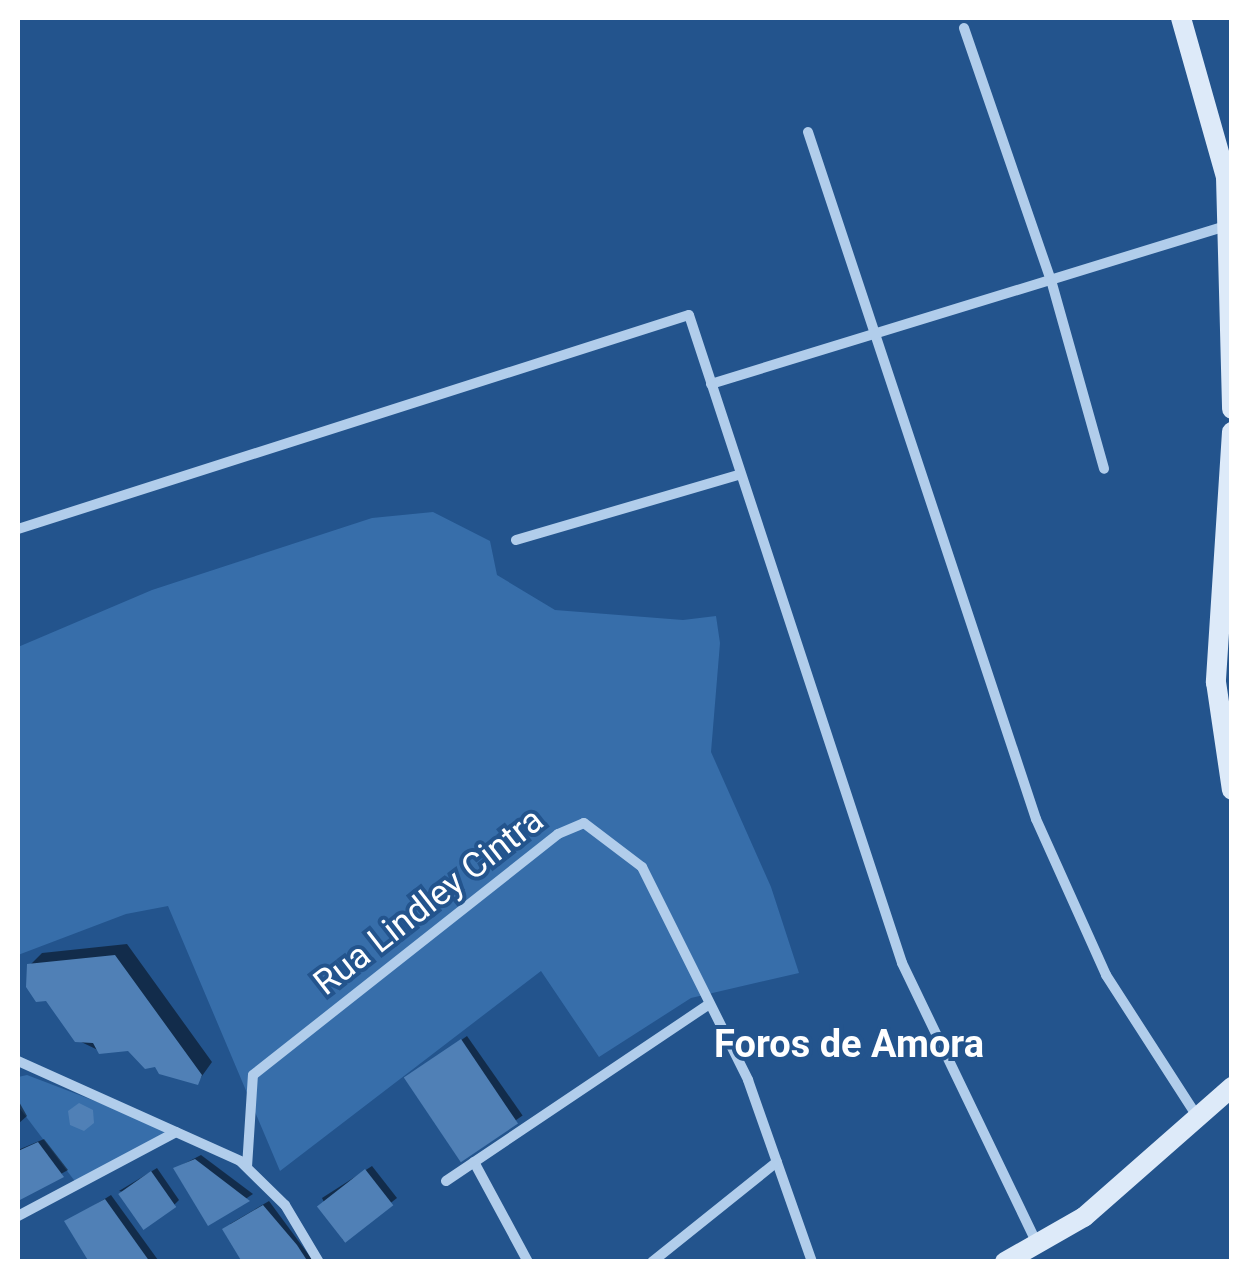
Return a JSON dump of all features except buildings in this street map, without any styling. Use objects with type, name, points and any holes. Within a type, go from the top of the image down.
[{"type":"main road","points":[[1181,18],[1226,178],[1232,409]]},
{"type":"main road","points":[[1232,432],[1216,682],[1227,730],[1232,790]]},
{"type":"main road","points":[[1005,1262],[1084,1217],[1232,1086]]},
{"type":"street","points":[[964,28],[1051,280],[1104,468]]},
{"type":"street","points":[[808,132],[1036,819],[1106,974],[1197,1116]]},
{"type":"street","points":[[711,384],[1227,226]]},
{"type":"street","points":[[18,528],[688,315],[902,963],[1037,1244]]},
{"type":"street","points":[[516,540],[741,474]]},
{"type":"street","name":"Rua Lindley Cintra","points":[[247,1167],[253,1074],[558,834],[584,823],[642,867],[708,1004]]},
{"type":"street","points":[[446,1181],[708,1004],[748,1080],[812,1262]]},
{"type":"street","points":[[19,1059],[247,1167],[286,1205],[319,1262]]},
{"type":"street","points":[[18,1216],[176,1132]]},
{"type":"street","points":[[474,1162],[528,1262]]},
{"type":"street","points":[[652,1262],[777,1162]]},
{"type":"shaded area","points":[[433,512],[490,541],[497,575],[555,610],[683,620],[716,616],[720,643],[711,752],[771,887],[799,973],[691,998],[599,1057],[541,971],[280,1171],[168,906],[126,914],[18,955],[18,647],[152,590],[372,518]]},
{"type":"shaded area","points":[[27,1075],[176,1132],[77,1184],[18,1106],[18,1077]]},
{"type":"district","name":"Foros de Amora","points":[[849,1045]]}]
